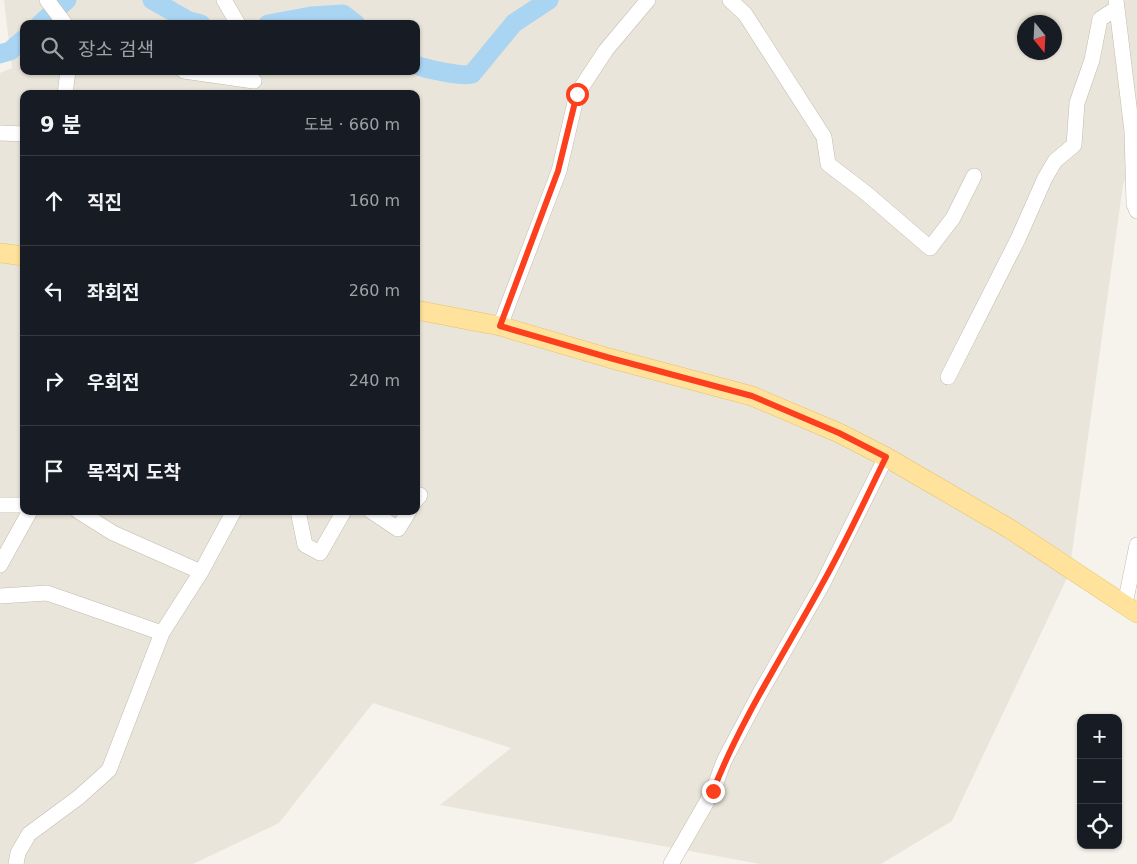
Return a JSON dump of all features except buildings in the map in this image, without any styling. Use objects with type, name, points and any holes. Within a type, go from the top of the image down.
[{"type":"main road","points":[[0,253],[20,256]]},
{"type":"main road","points":[[420,311],[500,326],[752,396],[839,433],[886,457],[1010,529],[1131,608]]},
{"type":"street","points":[[224,0],[236,20]]},
{"type":"street","points":[[500,326],[558,171],[577,94],[606,50],[648,0]]},
{"type":"street","points":[[730,0],[745,14],[824,137],[828,164],[866,193],[930,248],[952,218],[974,176]]},
{"type":"street","points":[[1116,4],[1132,131],[1134,204],[1137,211]]},
{"type":"street","points":[[948,377],[1018,239],[1045,178],[1055,161],[1074,145],[1077,103],[1092,60],[1100,19],[1116,4]]},
{"type":"street","points":[[66,90],[68,75]]},
{"type":"street","points":[[209,75],[253,82]]},
{"type":"street","points":[[0,133],[20,134]]},
{"type":"street","points":[[671,864],[713,791],[724,761],[760,693],[822,585],[886,457]]},
{"type":"street","points":[[0,505],[20,505]]},
{"type":"street","points":[[0,565],[28,515]]},
{"type":"street","points":[[84,515],[113,533],[200,572]]},
{"type":"street","points":[[16,864],[18,853],[30,834],[79,797],[109,770],[162,633],[200,572],[232,515]]},
{"type":"street","points":[[299,515],[305,545],[320,553],[342,515]]},
{"type":"street","points":[[378,515],[398,529],[407,515]]},
{"type":"street","points":[[1131,608],[1137,545]]},
{"type":"street","points":[[0,596],[47,593],[162,633]]},
{"type":"shaded area","points":[[4,0],[1137,0],[1137,148],[1123,185],[1069,574],[952,821],[881,864],[760,864],[440,805],[511,748],[373,703],[279,823],[193,864],[0,864],[0,73],[12,68]]},
{"type":"waterway","points":[[44,20],[67,0]]},
{"type":"waterway","points":[[152,0],[187,20]]},
{"type":"waterway","points":[[420,66],[453,74],[472,74],[514,23],[549,0]]},
{"type":"waterway","points":[[290,20],[311,16],[343,14],[351,20]]},
{"type":"waterway","points":[[0,54],[10,51],[20,42]]},
{"type":"route","points":[[577,94],[558,171],[500,326],[752,396],[839,433],[886,457],[822,585],[760,693],[724,761],[713,791]]}]
